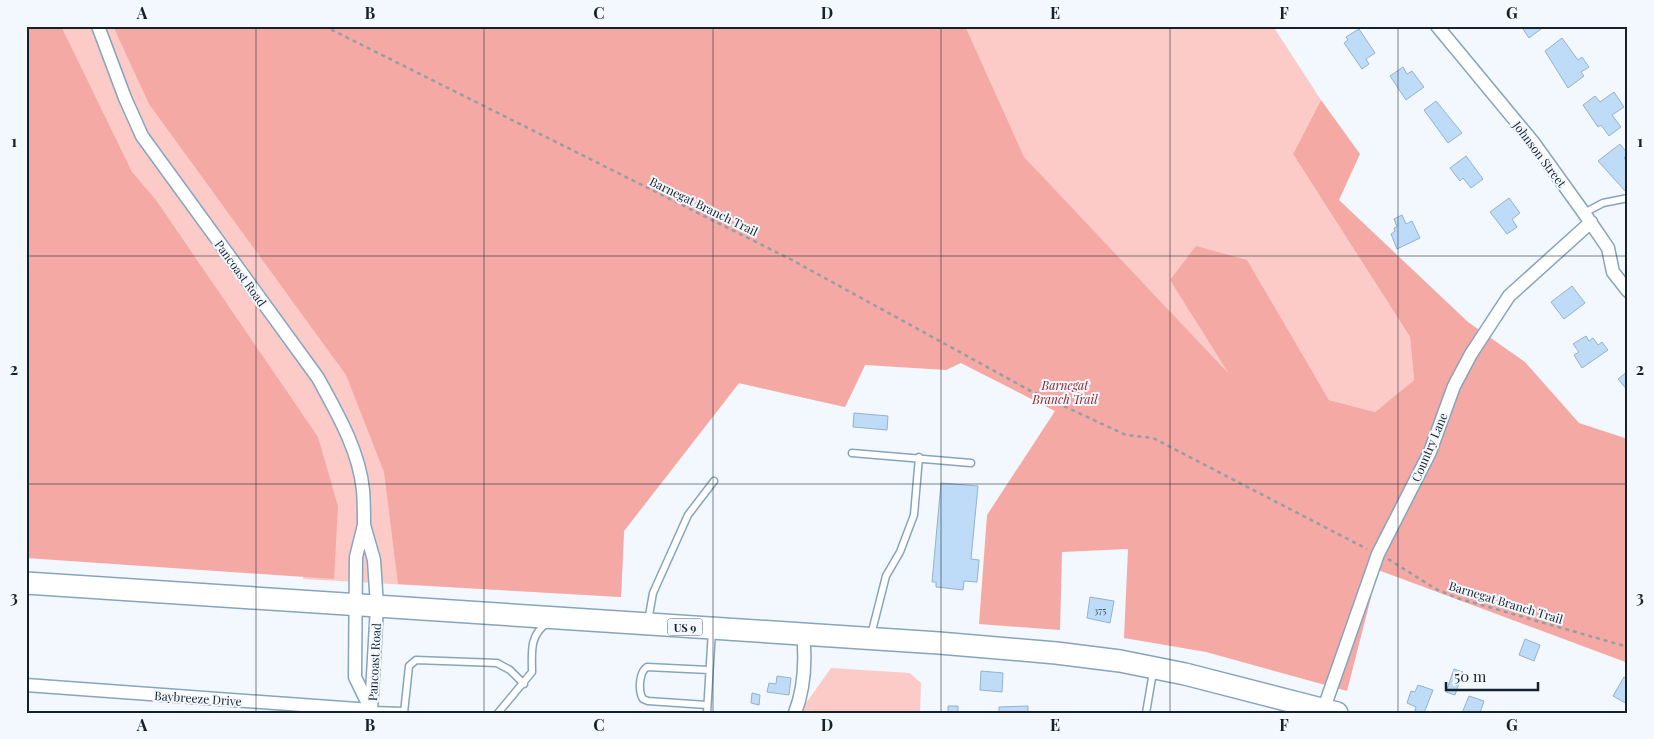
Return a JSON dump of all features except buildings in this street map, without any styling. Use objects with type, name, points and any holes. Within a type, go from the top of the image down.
[{"type":"highway","name":"US 9","points":[[27,584],[870,638],[1056,653],[1154,668],[1331,711]]},
{"type":"street","name":"Pancoast Road","points":[[98,26],[125,98],[142,136],[318,378],[338,414],[354,453],[363,489],[364,525],[374,560],[355,677],[371,712]]},
{"type":"street","name":"Johnson Street","points":[[1437,26],[1533,142],[1588,218],[1608,248],[1613,272],[1628,291]]},
{"type":"street","name":"Country Lane","points":[[1331,711],[1378,554],[1430,452],[1454,386],[1509,296],[1588,218]]},
{"type":"street","name":"Pancoast Road","points":[[364,525],[356,557],[367,605],[371,712]]},
{"type":"street","points":[[795,713],[802,694],[806,658],[803,634]]},
{"type":"street","name":"Baybreeze Drive","points":[[26,685],[371,712]]},
{"type":"lane","points":[[1588,218],[1603,203],[1628,198]]},
{"type":"lane","points":[[852,452],[971,463]]},
{"type":"lane","points":[[870,638],[886,576],[900,552],[914,515],[919,457]]},
{"type":"lane","points":[[647,625],[653,593],[688,515],[714,481]]},
{"type":"lane","points":[[498,713],[524,684],[532,672],[532,643],[535,634],[552,618]]},
{"type":"lane","points":[[706,713],[712,629]]},
{"type":"lane","points":[[371,712],[404,712],[409,666],[416,660],[496,663],[510,670],[524,684]]},
{"type":"lane","points":[[707,705],[648,701],[643,699],[640,690],[642,674],[648,667],[709,670]]},
{"type":"lane","points":[[1146,713],[1154,668]]},
{"type":"path","name":"Barnegat Branch Trail","points":[[324,26],[792,260],[1029,390],[1126,435],[1153,438],[1369,550]]},
{"type":"path","name":"Barnegat Branch Trail","points":[[1387,558],[1436,589],[1457,598],[1628,647]]},
{"type":"green space","points":[[26,26],[1273,26],[1321,100],[1293,154],[1410,337],[1414,380],[1375,412],[1329,400],[1247,261],[1232,377],[1138,314],[1628,663],[1055,411],[885,324],[845,407],[739,383],[624,531],[621,597],[303,579],[306,525]]},
{"type":"green space","points":[[26,26],[61,26],[132,172],[156,200],[318,437],[338,506],[334,579],[26,558]]},
{"type":"green space","points":[[113,26],[965,26],[1024,157],[1229,374],[1170,280],[1196,246],[1247,260],[1329,400],[1375,412],[1414,380],[1410,337],[1293,154],[1321,100],[1360,154],[1339,200],[1468,322],[1525,362],[1579,423],[1628,439],[1628,663],[1378,570],[1347,691],[1206,652],[1124,638],[1128,549],[1062,552],[1060,630],[979,624],[987,515],[1055,411],[961,363],[946,370],[865,365],[845,407],[739,383],[624,531],[621,597],[398,584],[384,472],[346,375],[149,104]]},
{"type":"green space","points":[[831,668],[910,673],[921,683],[920,713],[799,713]]}]
